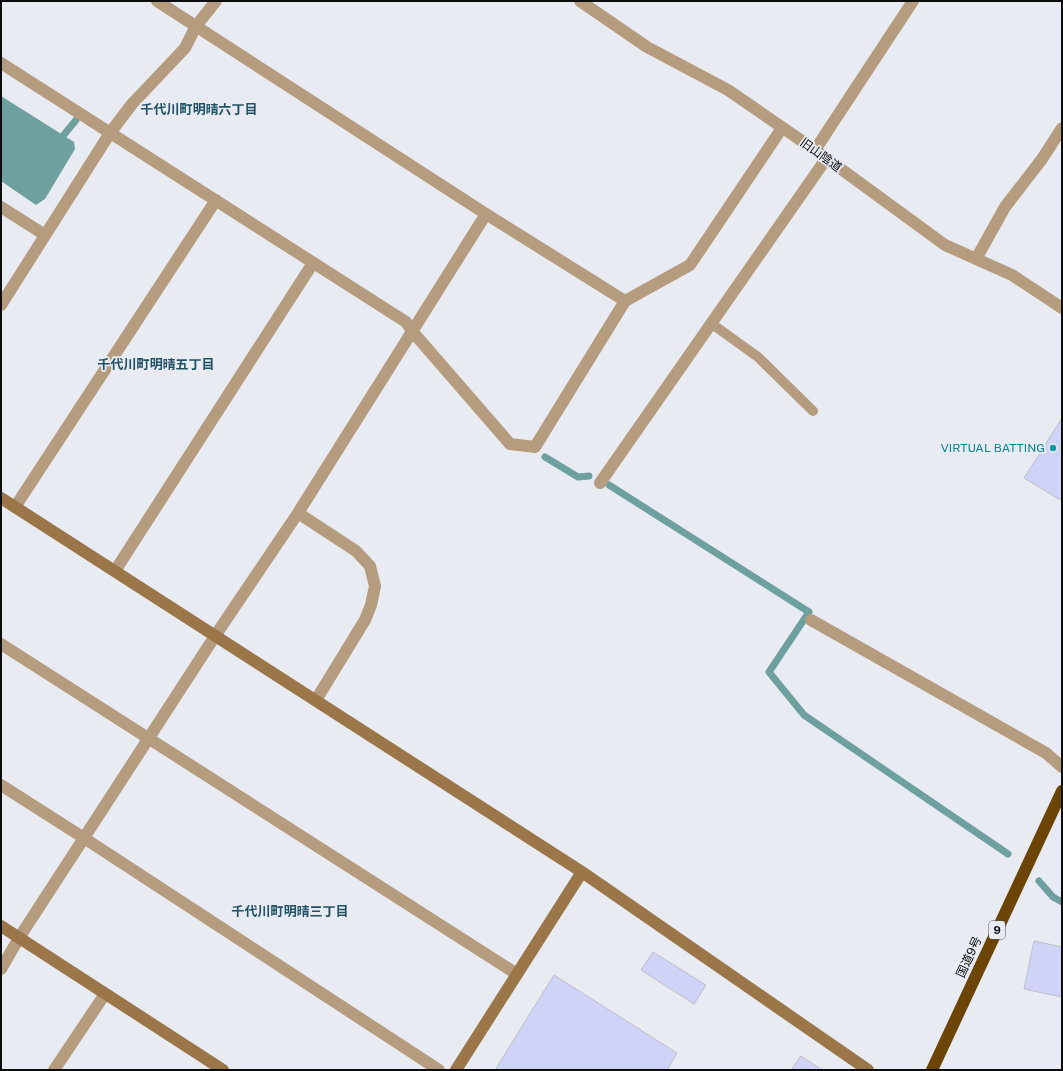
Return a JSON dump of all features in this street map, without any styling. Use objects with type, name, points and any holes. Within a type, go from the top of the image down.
[{"type":"highway","name":"国道9号","points":[[932,1070],[1062,791]]},
{"type":"street","points":[[157,1],[486,214],[625,301]]},
{"type":"street","points":[[1,305],[110,133],[132,104],[185,48],[196,26],[216,1]]},
{"type":"street","name":"旧山陰道","points":[[580,1],[647,47],[728,90],[815,150],[945,245],[1012,275],[1062,308]]},
{"type":"street","points":[[815,150],[913,1]]},
{"type":"street","points":[[1,63],[406,322],[412,331],[510,444],[535,447],[625,301],[690,265],[782,128]]},
{"type":"street","points":[[976,259],[1005,207],[1042,159],[1062,128]]},
{"type":"street","points":[[600,483],[826,159]]},
{"type":"street","points":[[15,507],[216,200]]},
{"type":"street","points":[[1,207],[45,236]]},
{"type":"street","points":[[1,969],[19,938],[215,636],[298,514],[486,214]]},
{"type":"street","points":[[115,571],[313,263]]},
{"type":"street","points":[[1,498],[582,872],[868,1070]]},
{"type":"street","points":[[298,514],[356,552],[370,566],[375,586],[371,605],[365,620],[316,700]]},
{"type":"street","points":[[811,620],[1046,753],[1062,767]]},
{"type":"street","points":[[1,644],[517,974]]},
{"type":"street","points":[[1,785],[439,1070]]},
{"type":"street","points":[[456,1070],[582,872]]},
{"type":"street","points":[[1,926],[224,1070]]},
{"type":"street","points":[[54,1070],[105,994]]},
{"type":"lane","points":[[712,324],[758,357],[813,411]]},
{"type":"water","points":[[1,96],[74,142],[75,149],[45,199],[36,205],[1,181]]},
{"type":"building","name":"VIRTUAL BATTING","points":[[1062,418],[1062,501],[1024,478]]},
{"type":"building","points":[[1034,941],[1062,947],[1062,997],[1024,989]]},
{"type":"building","points":[[653,952],[706,985],[694,1004],[641,970]]},
{"type":"building","points":[[554,975],[677,1053],[667,1070],[495,1070]]},
{"type":"building","points":[[801,1056],[822,1070],[791,1070]]},
{"type":"waterway","points":[[58,142],[76,120]]},
{"type":"waterway","points":[[545,457],[578,477],[589,476]]},
{"type":"waterway","points":[[609,485],[809,612],[769,672],[804,715],[1008,854]]},
{"type":"waterway","points":[[1039,881],[1053,897],[1062,902]]},
{"type":"place","name":"VIRTUAL BATTING","points":[[1053,448]]},
{"type":"district","name":"千代川町明晴六丁目","points":[[199,109]]},
{"type":"district","name":"千代川町明晴五丁目","points":[[156,364]]},
{"type":"district","name":"千代川町明晴三丁目","points":[[290,911]]}]
